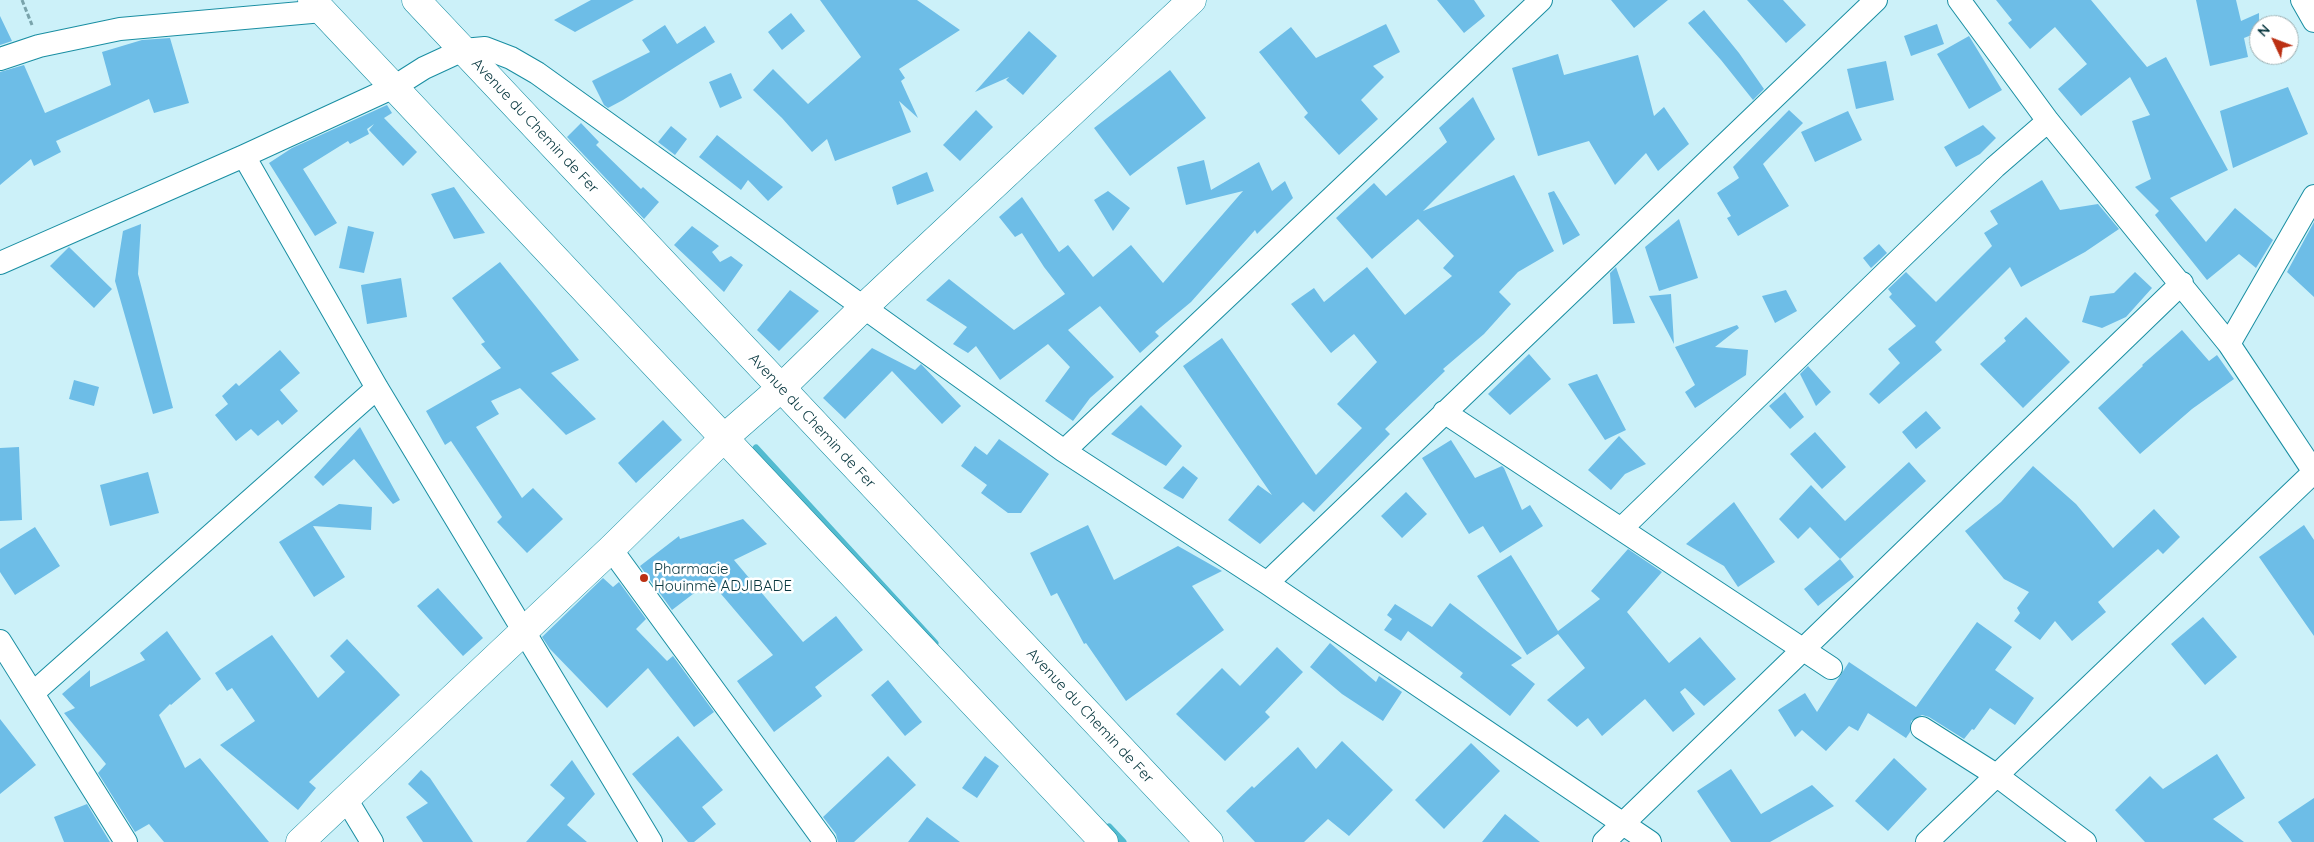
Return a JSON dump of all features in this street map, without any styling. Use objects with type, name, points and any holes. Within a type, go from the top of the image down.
[{"type":"main road","name":"Avenue du Chemin de Fer","points":[[416,0],[1209,842]]},
{"type":"main road","points":[[300,842],[610,549],[724,438],[781,388],[863,308],[1192,0]]},
{"type":"main road","points":[[318,6],[1104,842]]},
{"type":"street","points":[[1064,451],[1541,0]]},
{"type":"street","points":[[1266,583],[1876,0]]},
{"type":"street","points":[[1928,842],[2314,472],[2229,344],[2182,283],[2048,121],[1959,0]]},
{"type":"street","points":[[2302,0],[2314,21]]},
{"type":"street","points":[[0,59],[39,46],[120,29],[318,6]]},
{"type":"street","points":[[0,263],[244,156],[394,87],[424,68],[464,50],[485,48],[511,58],[537,73],[1064,451],[1266,583],[1650,842]]},
{"type":"street","points":[[1621,529],[1995,167],[2048,121]]},
{"type":"street","points":[[244,156],[377,388],[651,842]]},
{"type":"street","points":[[2229,344],[2314,196]]},
{"type":"street","points":[[1604,842],[2182,283]]},
{"type":"street","points":[[33,694],[377,388]]},
{"type":"street","points":[[1444,412],[1831,668]]},
{"type":"street","points":[[610,549],[825,842]]},
{"type":"street","points":[[0,641],[126,842]]},
{"type":"street","points":[[1922,728],[1996,775],[2085,842]]},
{"type":"street","points":[[346,799],[372,842]]},
{"type":"building","points":[[591,0],[634,0],[575,32],[554,20]]},
{"type":"building","points":[[820,0],[917,0],[960,30],[899,69],[905,78],[901,81],[918,118],[899,101],[911,132],[835,161],[827,139],[812,152],[782,118],[753,90],[773,69],[808,104],[861,57]]},
{"type":"building","points":[[1437,0],[1474,0],[1485,16],[1464,33]]},
{"type":"building","points":[[1611,0],[1668,0],[1634,28]]},
{"type":"building","points":[[1747,0],[1783,0],[1806,25],[1786,43]]},
{"type":"building","points":[[1996,0],[2091,0],[2147,67],[2166,57],[2228,170],[2170,198],[2206,242],[2235,208],[2273,240],[2256,268],[2239,254],[2207,280],[2155,215],[2159,211],[2135,187],[2151,179],[2132,121],[2150,115],[2130,77],[2081,116],[2058,89],[2087,64],[2055,27],[2030,49],[2008,23],[2012,20]]},
{"type":"building","points":[[2196,0],[2236,0],[2241,21],[2249,17],[2249,36],[2244,38],[2248,57],[2210,66]]},
{"type":"building","points":[[1704,10],[1739,53],[1764,89],[1753,100],[1688,23]]},
{"type":"building","points":[[791,13],[805,31],[782,50],[768,32]]},
{"type":"building","points":[[0,16],[12,41],[0,45]]},
{"type":"building","points":[[1386,24],[1400,52],[1373,66],[1384,77],[1361,100],[1378,119],[1339,155],[1304,117],[1308,113],[1259,52],[1291,27],[1316,58]]},
{"type":"building","points":[[1937,24],[1944,44],[1911,56],[1904,36]]},
{"type":"building","points":[[665,25],[677,44],[705,26],[715,42],[608,108],[604,105],[592,81],[650,52],[642,40]]},
{"type":"building","points":[[1029,31],[1057,56],[1023,95],[1006,80],[1009,77],[975,92]]},
{"type":"building","points":[[1969,36],[2002,90],[1969,109],[1937,54]]},
{"type":"building","points":[[170,38],[189,103],[154,113],[149,99],[56,141],[61,152],[34,166],[31,159],[0,185],[0,72],[24,65],[45,113],[111,85],[102,52],[142,40]]},
{"type":"building","points":[[1558,54],[1564,75],[1638,55],[1654,116],[1664,107],[1689,144],[1658,171],[1646,153],[1615,185],[1589,141],[1538,156],[1512,68]]},
{"type":"building","points":[[1886,61],[1894,100],[1856,109],[1847,69]]},
{"type":"building","points":[[1170,70],[1206,118],[1130,176],[1094,128]]},
{"type":"building","points":[[731,73],[742,98],[720,108],[709,82]]},
{"type":"building","points":[[2288,87],[2308,134],[2233,168],[2220,111]]},
{"type":"building","points":[[1473,97],[1495,139],[1423,211],[1514,175],[1554,251],[1518,272],[1499,292],[1511,304],[1484,334],[1443,369],[1445,371],[1385,429],[1390,434],[1314,512],[1303,502],[1260,544],[1228,520],[1258,485],[1272,495],[1183,366],[1222,338],[1316,475],[1362,428],[1337,404],[1377,362],[1354,334],[1331,353],[1291,304],[1314,288],[1324,302],[1367,267],[1405,315],[1452,276],[1443,268],[1454,256],[1418,219],[1372,259],[1336,218],[1374,183],[1386,196],[1447,142],[1439,128]]},
{"type":"building","points":[[387,105],[392,113],[384,118],[417,152],[403,166],[369,130],[374,124],[367,129],[369,134],[350,144],[348,141],[303,169],[337,223],[315,236],[269,163],[292,148]]},
{"type":"building","points":[[976,110],[993,127],[960,161],[943,145]]},
{"type":"building","points":[[1789,110],[1803,123],[1763,164],[1789,206],[1738,236],[1727,218],[1731,216],[1717,193],[1739,178],[1733,167]]},
{"type":"building","points":[[1848,111],[1862,140],[1815,162],[1801,132]]},
{"type":"building","points":[[581,123],[599,142],[596,145],[641,189],[643,187],[659,202],[644,219],[567,137]]},
{"type":"building","points":[[1983,125],[1996,138],[1980,154],[1956,167],[1944,147]]},
{"type":"building","points":[[671,126],[687,139],[675,155],[658,142]]},
{"type":"building","points":[[717,135],[783,187],[768,201],[748,180],[741,190],[699,157]]},
{"type":"building","points":[[1204,160],[1211,190],[1259,162],[1272,191],[1285,181],[1293,198],[1257,234],[1255,230],[1191,302],[1155,332],[1159,336],[1140,353],[1100,306],[1068,330],[1114,377],[1090,398],[1073,421],[1045,401],[1070,367],[1048,344],[1000,380],[976,346],[968,353],[953,344],[967,327],[926,300],[949,279],[1014,330],[1065,294],[1044,267],[1022,233],[1015,237],[999,217],[1022,197],[1059,252],[1068,245],[1093,277],[1131,245],[1163,283],[1243,191],[1186,205],[1177,167]]},
{"type":"building","points":[[927,172],[934,191],[897,205],[892,187]]},
{"type":"building","points":[[2042,180],[2060,210],[2098,204],[2119,229],[2085,252],[2021,287],[2010,267],[1935,342],[1942,350],[1879,404],[1869,394],[1900,363],[1888,349],[1916,326],[1889,297],[1892,294],[1888,289],[1906,272],[1936,302],[1992,246],[1984,233],[1998,224],[1990,211]]},
{"type":"building","points":[[454,187],[485,233],[454,239],[431,194]]},
{"type":"building","points":[[1108,191],[1130,208],[1113,231],[1094,200]]},
{"type":"building","points":[[1554,191],[1580,235],[1563,245],[1548,193]]},
{"type":"building","points":[[1679,219],[1698,278],[1659,291],[1645,247]]},
{"type":"building","points":[[2314,222],[2314,297],[2287,272]]},
{"type":"building","points":[[141,224],[138,274],[173,408],[153,414],[115,281],[123,231]]},
{"type":"building","points":[[348,226],[374,232],[364,273],[339,268]]},
{"type":"building","points":[[692,226],[719,246],[712,252],[720,262],[731,256],[743,265],[724,292],[674,245]]},
{"type":"building","points":[[1879,244],[1887,253],[1871,268],[1863,258]]},
{"type":"building","points":[[69,247],[112,289],[94,308],[50,266]]},
{"type":"building","points":[[500,262],[579,360],[551,373],[596,419],[566,435],[520,388],[491,401],[499,414],[476,427],[522,498],[533,488],[563,519],[527,553],[497,522],[502,517],[451,441],[445,445],[426,411],[501,368],[481,344],[485,342],[452,298]]},
{"type":"building","points":[[1616,267],[1635,323],[1613,324],[1610,273]]},
{"type":"building","points":[[2135,272],[2152,288],[2126,317],[2102,328],[2082,322],[2090,296],[2114,293]]},
{"type":"building","points":[[401,278],[407,317],[367,324],[361,285]]},
{"type":"building","points":[[790,290],[819,311],[779,351],[757,330]]},
{"type":"building","points":[[1786,290],[1797,311],[1775,323],[1762,296]]},
{"type":"building","points":[[1671,294],[1674,344],[1649,296]]},
{"type":"building","points":[[2026,317],[2070,362],[2023,408],[1980,364],[2006,341],[2004,338]]},
{"type":"building","points":[[1737,325],[1739,328],[1715,347],[1748,350],[1746,375],[1695,408],[1685,392],[1695,385],[1675,347]]},
{"type":"building","points":[[2182,330],[2209,361],[2217,355],[2234,379],[2192,409],[2140,454],[2098,408],[2142,365]]},
{"type":"building","points":[[872,348],[915,370],[921,364],[961,406],[942,424],[892,371],[845,419],[823,398]]},
{"type":"building","points":[[280,350],[300,373],[280,390],[298,411],[282,425],[278,420],[258,436],[251,429],[236,441],[215,415],[228,404],[222,396],[236,383],[239,386]]},
{"type":"building","points":[[1529,354],[1551,379],[1510,415],[1488,394]]},
{"type":"building","points":[[1808,366],[1831,392],[1816,406],[1800,374]]},
{"type":"building","points":[[1597,374],[1626,430],[1605,440],[1568,384]]},
{"type":"building","points":[[74,380],[99,387],[94,406],[69,399]]},
{"type":"building","points":[[1785,392],[1804,417],[1790,429],[1769,406]]},
{"type":"building","points":[[1141,405],[1182,446],[1166,466],[1111,434]]},
{"type":"building","points":[[1926,411],[1941,428],[1916,449],[1902,432]]},
{"type":"building","points":[[663,420],[682,440],[636,483],[618,463]]},
{"type":"building","points":[[360,427],[400,500],[393,504],[354,459],[323,486],[314,477]]},
{"type":"building","points":[[1815,432],[1846,467],[1822,489],[1790,454]]},
{"type":"building","points":[[1619,436],[1646,464],[1625,474],[1611,490],[1588,470]]},
{"type":"building","points":[[999,439],[1049,474],[1021,513],[1008,513],[981,493],[987,485],[961,466],[975,446],[987,455]]},
{"type":"building","points":[[1451,440],[1475,478],[1502,466],[1522,510],[1530,505],[1543,526],[1500,553],[1483,526],[1469,534],[1422,458]]},
{"type":"building","points":[[19,447],[22,520],[0,521],[0,448]]},
{"type":"building","points":[[1909,462],[1926,481],[1840,559],[1810,527],[1798,539],[1779,519],[1811,485],[1845,521]]},
{"type":"building","points":[[1183,466],[1198,478],[1183,499],[1163,488]]},
{"type":"building","points":[[2033,466],[2076,504],[2113,548],[2154,509],[2180,537],[2163,554],[2158,549],[2098,602],[2106,612],[2072,641],[2055,621],[2040,640],[2014,621],[2020,613],[2017,608],[2029,592],[2004,579],[1965,531],[2001,502]]},
{"type":"building","points":[[148,472],[159,513],[110,526],[100,485]]},
{"type":"building","points":[[1406,492],[1427,514],[1402,538],[1381,516]]},
{"type":"building","points":[[1734,502],[1775,562],[1738,587],[1724,566],[1686,544]]},
{"type":"building","points":[[339,504],[372,507],[371,530],[313,526],[345,577],[314,597],[279,542]]},
{"type":"building","points":[[743,519],[767,544],[734,560],[803,642],[836,616],[863,650],[815,687],[822,696],[774,732],[737,681],[773,655],[710,581],[672,610],[640,566],[679,536],[680,539]]},
{"type":"building","points":[[1088,525],[1114,580],[1178,546],[1222,571],[1192,586],[1224,630],[1126,701],[1086,643],[1084,644],[1057,593],[1051,596],[1030,553]]},
{"type":"building","points":[[2304,525],[2314,540],[2314,636],[2259,557]]},
{"type":"building","points":[[35,527],[60,566],[15,595],[0,572],[0,549]]},
{"type":"building","points":[[1628,549],[1662,572],[1627,612],[1669,663],[1700,637],[1736,679],[1704,706],[1685,688],[1680,692],[1695,714],[1673,732],[1645,699],[1602,736],[1588,718],[1577,727],[1547,700],[1585,668],[1558,634],[1527,655],[1477,576],[1511,555],[1558,631],[1600,599],[1591,591]]},
{"type":"building","points":[[1840,559],[1854,577],[1818,606],[1804,589]]},
{"type":"building","points":[[603,578],[613,587],[619,582],[646,619],[636,629],[667,661],[673,656],[714,712],[694,727],[648,668],[607,708],[550,649],[542,637]]},
{"type":"building","points":[[438,588],[483,638],[463,656],[417,606]]},
{"type":"building","points":[[1450,603],[1522,658],[1511,665],[1535,684],[1510,716],[1460,677],[1463,673],[1408,631],[1401,641],[1384,630],[1392,619],[1387,615],[1395,604],[1432,627]]},
{"type":"building","points":[[2203,617],[2237,657],[2205,685],[2171,644]]},
{"type":"building","points":[[1977,622],[2012,647],[1995,670],[2034,698],[2015,725],[1990,708],[1974,730],[1972,729],[1964,739],[1929,717],[1922,715],[1911,721],[1910,732],[1906,738],[1868,713],[1858,731],[1849,726],[1826,751],[1802,730],[1795,737],[1778,710],[1805,693],[1817,712],[1849,662],[1916,707]]},
{"type":"building","points":[[167,631],[201,679],[159,715],[185,768],[200,758],[269,842],[164,842],[149,824],[135,832],[98,773],[106,764],[64,713],[75,708],[62,694],[90,670],[90,687],[145,660],[140,653]]},
{"type":"building","points":[[272,635],[318,698],[345,672],[330,656],[347,639],[400,695],[309,782],[316,788],[298,810],[220,745],[255,721],[232,688],[227,691],[215,673]]},
{"type":"building","points":[[1330,643],[1376,682],[1379,676],[1402,692],[1383,721],[1342,694],[1310,667]]},
{"type":"building","points":[[1277,647],[1303,672],[1265,712],[1270,717],[1225,761],[1176,714],[1222,668],[1240,686]]},
{"type":"building","points":[[888,680],[922,722],[905,736],[871,695]]},
{"type":"building","points":[[0,719],[36,765],[0,794]]},
{"type":"building","points":[[678,736],[723,790],[702,807],[716,824],[694,842],[688,842],[632,774]]},
{"type":"building","points":[[1342,741],[1393,790],[1349,836],[1328,819],[1304,842],[1255,842],[1226,811],[1298,747],[1316,769]]},
{"type":"building","points":[[1471,743],[1500,771],[1444,829],[1415,800]]},
{"type":"building","points":[[2217,754],[2245,798],[2213,819],[2244,842],[2145,842],[2115,810],[2150,776],[2163,789]]},
{"type":"building","points":[[888,756],[916,785],[854,842],[838,842],[836,834],[823,817]]},
{"type":"building","points":[[985,756],[999,766],[977,798],[962,788]]},
{"type":"building","points":[[1894,758],[1927,789],[1888,831],[1855,801]]},
{"type":"building","points":[[572,760],[595,794],[567,825],[587,842],[526,842],[565,798],[550,785]]},
{"type":"building","points":[[1731,769],[1761,814],[1812,785],[1834,806],[1770,842],[1731,842],[1697,791]]},
{"type":"building","points":[[421,770],[430,778],[473,842],[423,842],[406,817],[428,803],[408,784]]},
{"type":"building","points":[[2314,798],[2314,842],[2292,842],[2278,822]]},
{"type":"building","points":[[87,804],[110,842],[64,842],[54,817]]},
{"type":"building","points":[[1505,814],[1540,842],[1482,842]]},
{"type":"building","points":[[927,817],[960,842],[908,842]]},
{"type":"waterway","points":[[756,448],[935,643]]},
{"type":"waterway","points":[[1109,827],[1123,842]]},
{"type":"place","name":"Pharmacie Houinmè ADJIBADE","points":[[644,578]]}]
